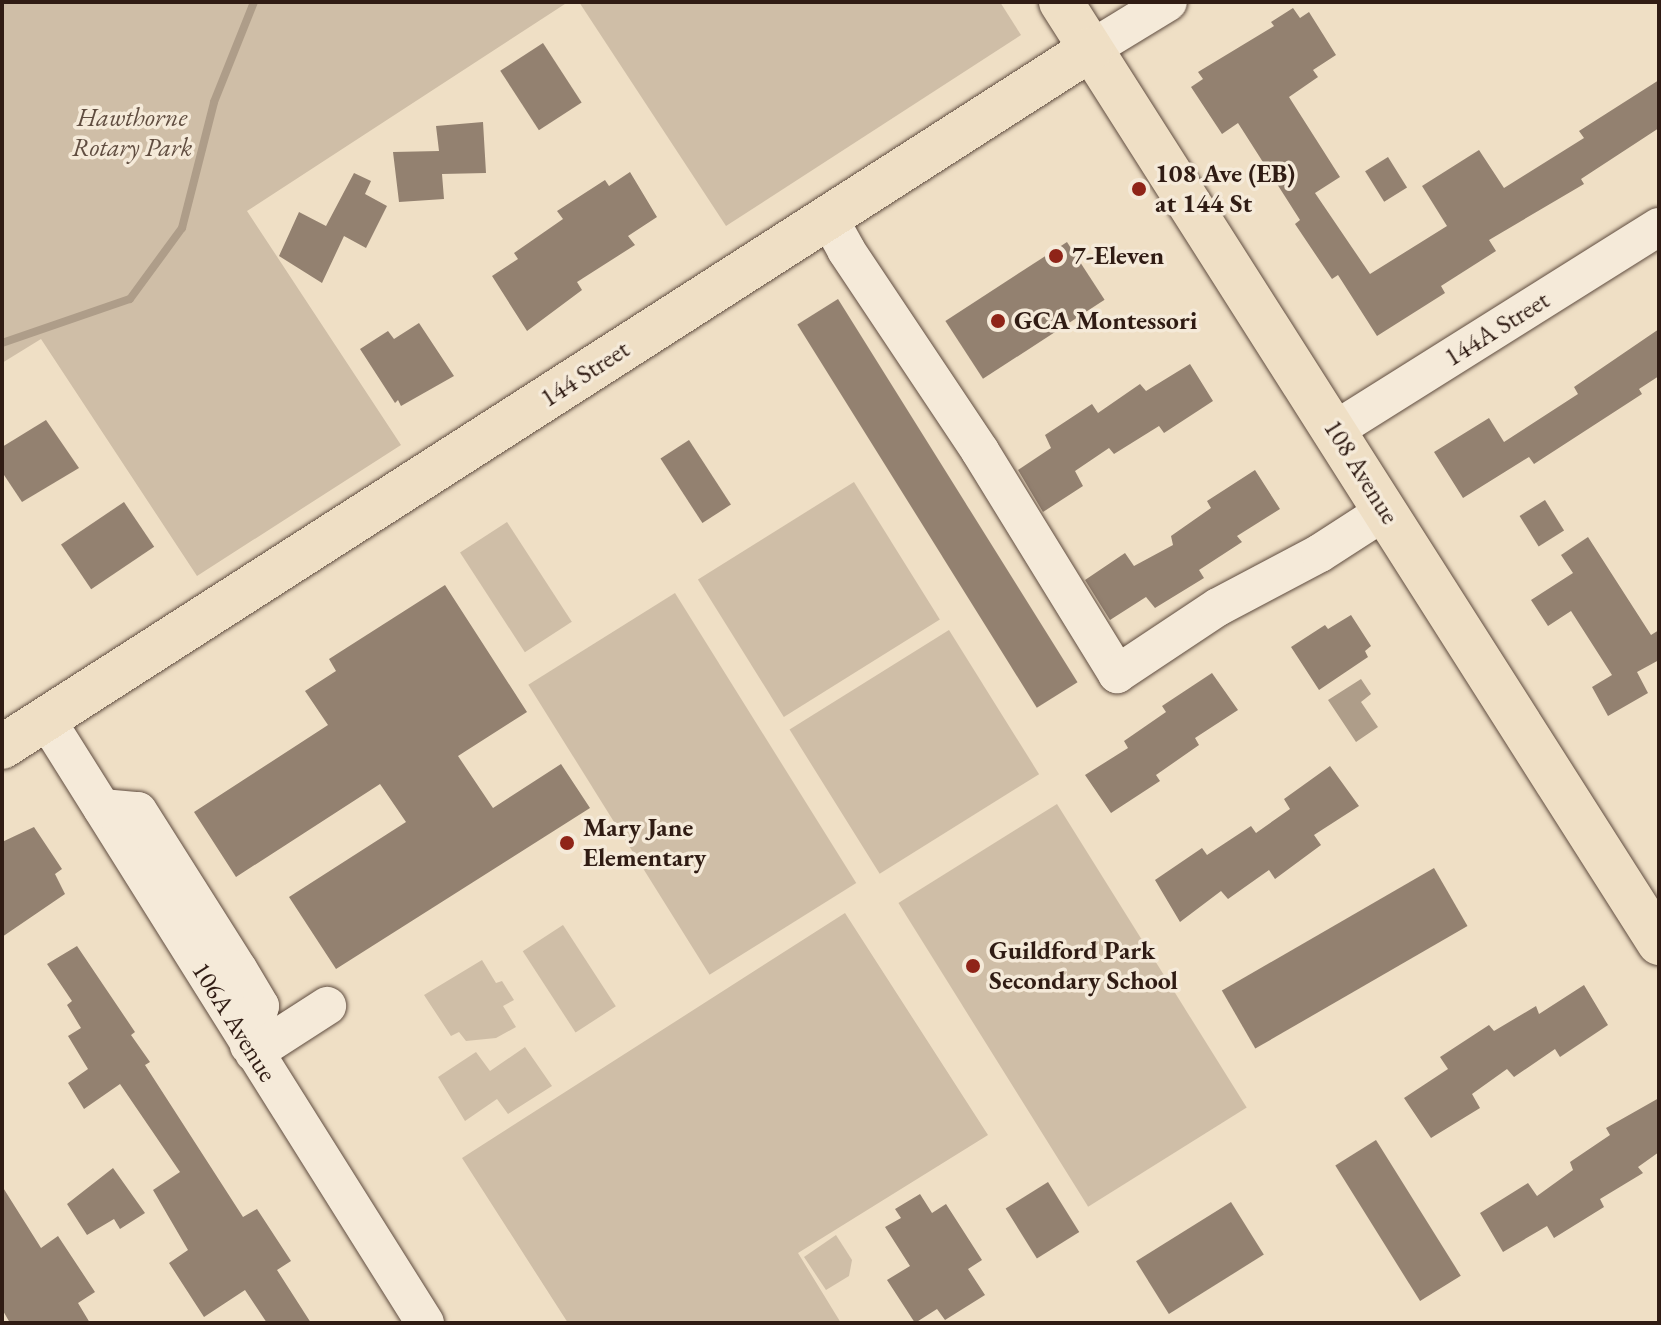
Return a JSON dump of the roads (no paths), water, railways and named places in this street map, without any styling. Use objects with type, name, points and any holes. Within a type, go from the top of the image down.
[{"type":"main road","name":"108 Avenue","points":[[1061,2],[1659,943]]},
{"type":"main road","name":"144 Street","points":[[2,747],[1091,49]]},
{"type":"street","name":"144 Street","points":[[1091,49],[1168,2]]},
{"type":"street","points":[[828,217],[846,250],[980,451],[1117,674],[1218,607],[1320,553],[1385,511]]},
{"type":"street","name":"144A Street","points":[[1335,430],[1659,227]]},
{"type":"street","name":"106A Avenue","points":[[46,719],[425,1323]]},
{"type":"street","points":[[251,1049],[327,1006]]},
{"type":"waterway","points":[[2,343],[130,299],[182,228],[214,102],[254,2]]},
{"type":"place","name":"108 Ave (EB) at 144 St","points":[[1139,189]]},
{"type":"place","name":"7-Eleven","points":[[1056,256]]},
{"type":"place","name":"GCA Montessori","points":[[998,321]]},
{"type":"place","name":"Mary Jane Elementary","points":[[567,843]]},
{"type":"place","name":"Guildford Park Secondary School","points":[[973,966]]},
{"type":"park label","name":"Hawthorne Rotary Park","points":[[132,133]]}]
